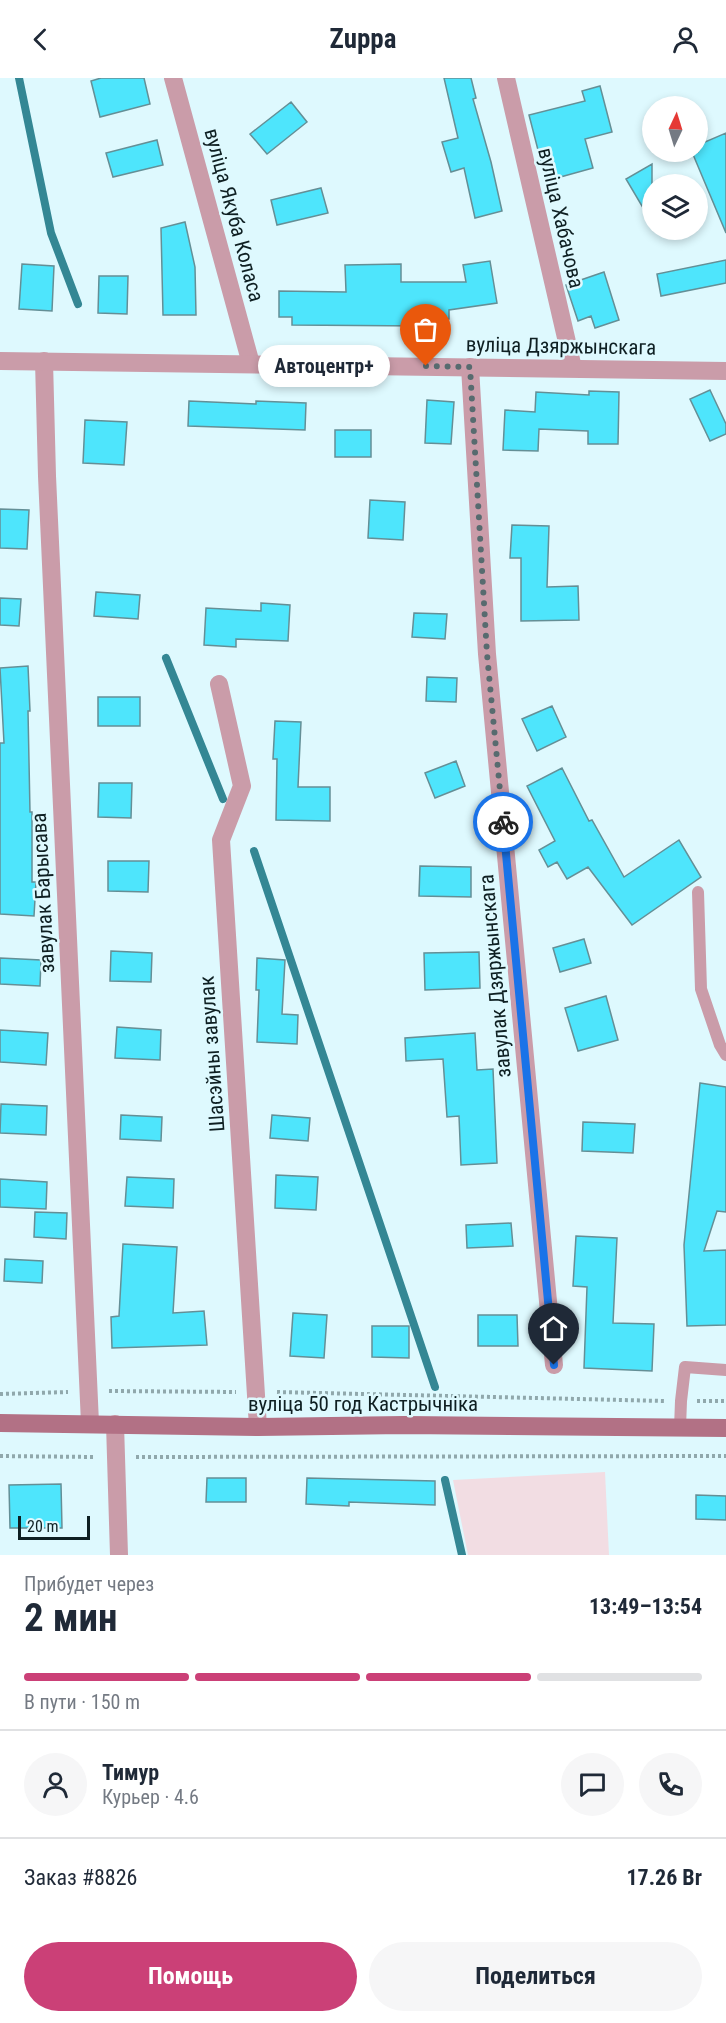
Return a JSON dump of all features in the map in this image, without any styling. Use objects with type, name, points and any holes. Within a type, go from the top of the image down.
[{"type":"main road","name":"вуліца 50 год Кастрычніка","points":[[0,1423],[258,1427],[404,1425],[726,1428]]},
{"type":"street","name":"вуліца Якуба Коласа","points":[[173,78],[251,364]]},
{"type":"street","name":"вуліца Хабачова","points":[[506,78],[573,368]]},
{"type":"street","name":"вуліца Дзяржынскага","points":[[0,361],[726,371]]},
{"type":"street","name":"завулак Барысава","points":[[44,361],[47,488],[90,1423]]},
{"type":"street","name":"завулак Дзяржынскага","points":[[470,367],[487,654],[554,1365]]},
{"type":"street","name":"Шасэйны завулак","points":[[219,684],[242,786],[221,840],[258,1427]]},
{"type":"street","points":[[115,1424],[119,1555]]},
{"type":"lane","points":[[698,892],[700,989],[720,1045],[726,1055]]},
{"type":"lane","points":[[680,1428],[685,1367],[726,1370]]},
{"type":"path","points":[[0,1394],[88,1391],[256,1392],[726,1401]]},
{"type":"path","points":[[0,1456],[726,1456]]},
{"type":"shaded area","points":[[605,1472],[609,1555],[468,1555],[453,1480]]},
{"type":"building","points":[[101,78],[144,78],[150,104],[100,117],[91,81]]},
{"type":"building","points":[[444,78],[471,78],[476,98],[473,99],[502,211],[475,218],[464,168],[451,172],[442,142],[458,138]]},
{"type":"building","points":[[600,86],[612,132],[585,139],[593,168],[546,181],[529,115],[585,101],[582,91]]},
{"type":"building","points":[[291,102],[307,122],[267,154],[250,134]]},
{"type":"building","points":[[726,133],[726,233],[708,190],[708,174],[701,174],[696,162],[708,162],[708,141]]},
{"type":"building","points":[[157,140],[163,165],[113,177],[106,153]]},
{"type":"building","points":[[652,164],[652,174],[642,174],[642,206],[626,179]]},
{"type":"building","points":[[321,188],[328,213],[277,225],[271,200]]},
{"type":"building","points":[[185,222],[195,267],[196,315],[163,315],[161,228]]},
{"type":"building","points":[[726,260],[726,283],[661,296],[657,274]]},
{"type":"building","points":[[490,261],[497,303],[449,310],[449,319],[421,318],[422,326],[292,325],[292,317],[279,317],[279,291],[346,292],[345,265],[401,264],[401,282],[466,282],[463,265]]},
{"type":"building","points":[[22,264],[54,266],[52,311],[19,309]]},
{"type":"building","points":[[604,272],[619,320],[595,328],[591,316],[578,321],[566,285]]},
{"type":"building","points":[[99,276],[128,276],[127,314],[98,313]]},
{"type":"building","points":[[710,390],[726,424],[726,434],[710,441],[690,399]]},
{"type":"building","points":[[589,391],[619,392],[618,444],[588,444],[588,431],[539,429],[538,451],[503,450],[505,410],[535,412],[536,392],[589,395]]},
{"type":"building","points":[[427,400],[454,402],[451,444],[425,443]]},
{"type":"building","points":[[189,401],[256,404],[256,401],[306,403],[305,430],[188,426]]},
{"type":"building","points":[[85,420],[127,422],[124,465],[83,463]]},
{"type":"building","points":[[335,430],[371,430],[371,457],[335,457]]},
{"type":"building","points":[[370,500],[405,502],[403,540],[368,538]]},
{"type":"building","points":[[0,509],[29,510],[27,549],[0,548]]},
{"type":"building","points":[[512,525],[549,526],[547,587],[578,586],[579,620],[521,621],[521,558],[510,558]]},
{"type":"building","points":[[96,592],[140,595],[138,619],[94,616]]},
{"type":"building","points":[[0,598],[21,599],[19,626],[0,625]]},
{"type":"building","points":[[261,603],[290,605],[288,641],[236,639],[236,647],[204,645],[206,608],[261,611]]},
{"type":"building","points":[[414,613],[447,614],[445,639],[412,637]]},
{"type":"building","points":[[28,666],[32,882],[36,882],[34,916],[0,914],[0,743],[4,743],[0,668]]},
{"type":"building","points":[[427,677],[457,678],[456,702],[426,701]]},
{"type":"building","points":[[98,697],[140,697],[140,726],[98,726]]},
{"type":"building","points":[[552,706],[566,737],[537,751],[522,719]]},
{"type":"building","points":[[275,721],[301,722],[298,787],[330,787],[330,821],[276,820],[277,759],[273,759]]},
{"type":"building","points":[[456,761],[465,786],[435,798],[425,773]]},
{"type":"building","points":[[562,768],[589,821],[592,820],[624,877],[679,840],[701,877],[632,925],[588,867],[567,879],[557,862],[548,867],[539,850],[555,841],[527,786]]},
{"type":"building","points":[[99,783],[132,783],[131,818],[98,817]]},
{"type":"building","points":[[108,861],[149,861],[148,892],[108,891]]},
{"type":"building","points":[[420,866],[471,867],[471,897],[419,896]]},
{"type":"building","points":[[584,939],[591,963],[560,972],[553,948]]},
{"type":"building","points":[[111,951],[152,953],[151,982],[110,981]]},
{"type":"building","points":[[479,952],[480,988],[425,990],[424,953]]},
{"type":"building","points":[[0,958],[41,960],[40,986],[0,984]]},
{"type":"building","points":[[257,958],[285,960],[282,1014],[298,1015],[297,1044],[257,1042],[259,990],[256,990]]},
{"type":"building","points":[[606,996],[618,1040],[578,1051],[565,1008]]},
{"type":"building","points":[[117,1027],[161,1030],[160,1060],[115,1058]]},
{"type":"building","points":[[0,1030],[48,1033],[46,1065],[0,1062]]},
{"type":"building","points":[[475,1033],[477,1070],[493,1069],[497,1163],[461,1165],[459,1116],[447,1117],[443,1059],[406,1061],[405,1038]]},
{"type":"building","points":[[700,1083],[726,1087],[726,1212],[717,1211],[704,1251],[726,1250],[726,1325],[687,1326],[684,1245]]},
{"type":"building","points":[[1,1104],[47,1106],[46,1135],[0,1133]]},
{"type":"building","points":[[121,1115],[162,1117],[161,1141],[120,1139]]},
{"type":"building","points":[[272,1115],[310,1118],[308,1141],[270,1138]]},
{"type":"building","points":[[583,1122],[635,1124],[633,1153],[582,1151]]},
{"type":"building","points":[[276,1175],[318,1177],[316,1210],[275,1208]]},
{"type":"building","points":[[127,1177],[174,1179],[173,1208],[125,1206]]},
{"type":"building","points":[[0,1179],[47,1182],[46,1209],[0,1207]]},
{"type":"building","points":[[35,1212],[67,1213],[66,1239],[34,1237]]},
{"type":"building","points":[[511,1223],[513,1246],[467,1248],[466,1225]]},
{"type":"building","points":[[576,1236],[617,1238],[613,1323],[654,1324],[652,1371],[584,1368],[587,1287],[573,1286]]},
{"type":"building","points":[[123,1244],[177,1247],[173,1313],[204,1311],[207,1345],[112,1348],[111,1317],[119,1316]]},
{"type":"building","points":[[5,1259],[43,1261],[42,1283],[4,1281]]},
{"type":"building","points":[[293,1313],[327,1315],[324,1358],[290,1356]]},
{"type":"building","points":[[478,1315],[517,1315],[518,1346],[478,1346]]},
{"type":"building","points":[[372,1326],[409,1326],[409,1358],[372,1357]]},
{"type":"building","points":[[207,1478],[246,1478],[246,1502],[206,1502]]},
{"type":"building","points":[[307,1478],[435,1481],[435,1505],[349,1502],[349,1506],[306,1504]]},
{"type":"building","points":[[61,1484],[62,1528],[10,1528],[9,1485]]},
{"type":"building","points":[[696,1495],[726,1496],[726,1520],[696,1519]]},
{"type":"waterway","points":[[19,78],[51,233],[78,304]]},
{"type":"waterway","points":[[166,658],[223,799]]},
{"type":"waterway","points":[[254,851],[435,1387]]},
{"type":"waterway","points":[[445,1480],[462,1555]]},
{"type":"way so far","points":[[426,366],[470,367],[487,654],[503,822]]},
{"type":"place","name":"Автоцентр+","points":[[426,366]]},
{"type":"route","points":[[503,822],[554,1365]]}]
